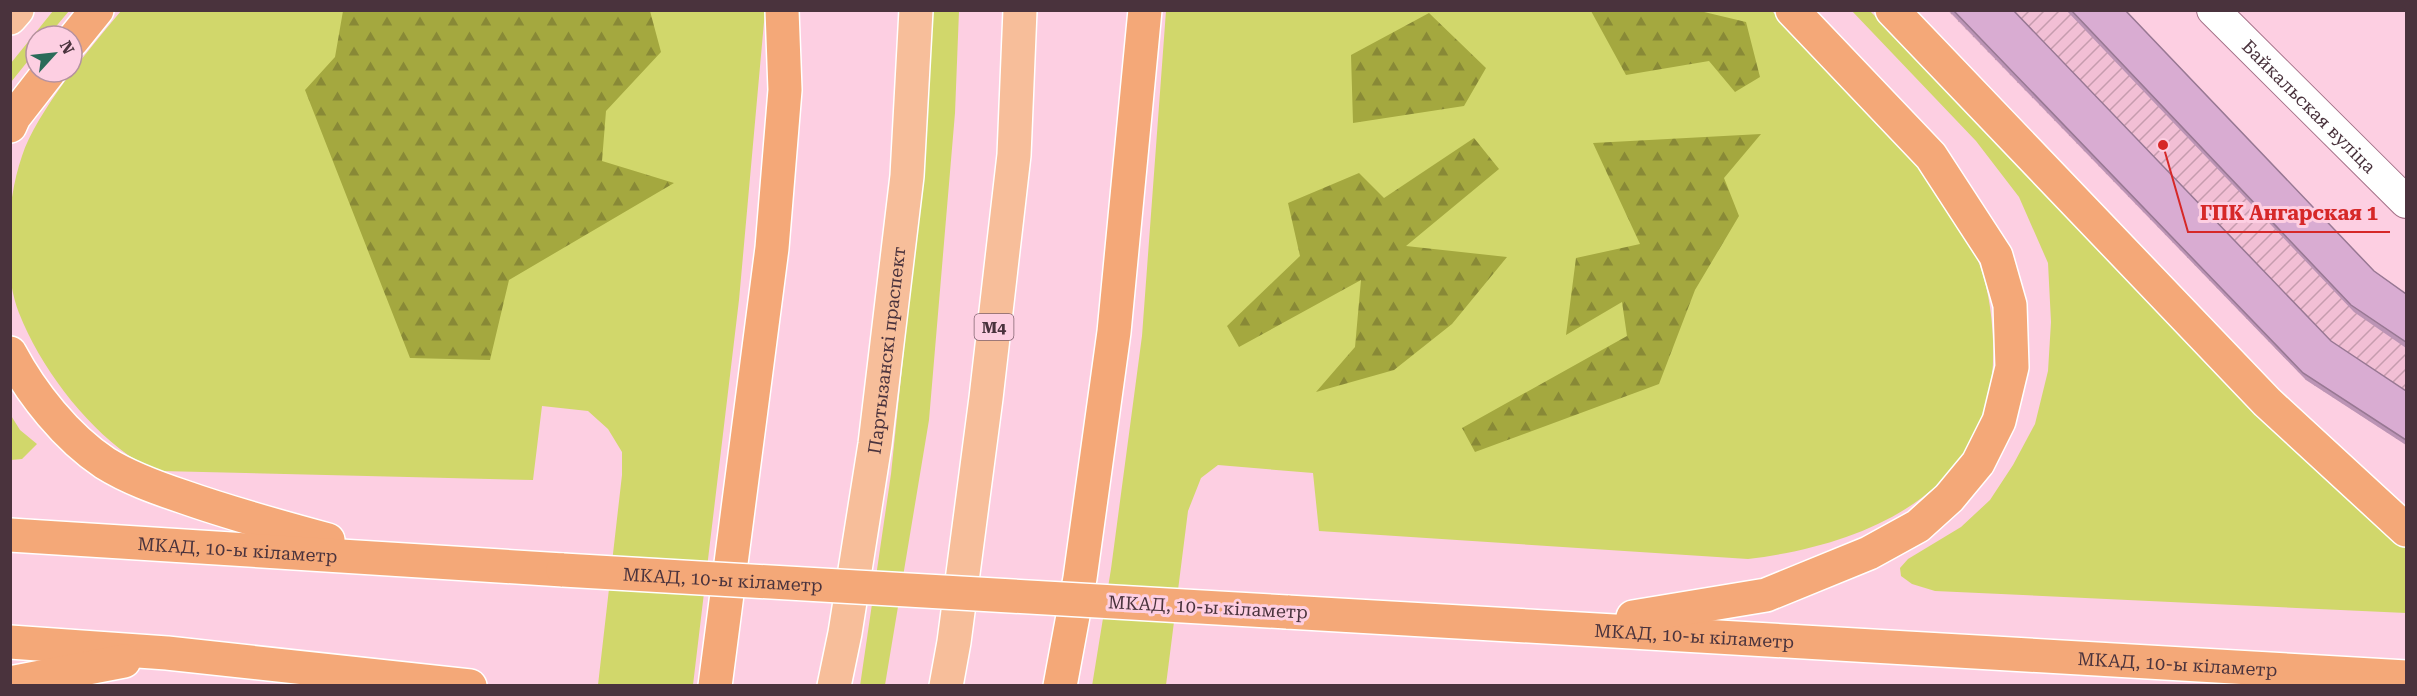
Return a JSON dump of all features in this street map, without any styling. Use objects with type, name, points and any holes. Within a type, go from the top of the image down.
[{"type":"highway","points":[[84,26],[96,10]]},
{"type":"highway","points":[[715,686],[772,248],[785,90],[782,10]]},
{"type":"highway","points":[[1576,626],[1766,595],[1869,553],[1918,526],[1949,498],[1978,463],[2000,421],[2012,367],[2010,304],[1996,256],[1931,156],[1792,10]]},
{"type":"highway","points":[[1892,10],[2267,402],[2406,530]]},
{"type":"highway","points":[[1060,686],[1080,578],[1114,332],[1143,17]]},
{"type":"highway","points":[[10,126],[14,117],[40,84]]},
{"type":"highway","points":[[10,353],[21,373],[64,428],[104,462],[146,484],[235,515],[397,559]]},
{"type":"highway","name":"МКАД, 10-ы кіламетр","points":[[10,535],[563,570],[1287,612],[1576,626],[2406,677]]},
{"type":"highway","points":[[10,642],[167,653],[470,686]]},
{"type":"highway","points":[[10,683],[167,653]]},
{"type":"main road","points":[[10,18],[17,10]]},
{"type":"main road","points":[[785,90],[790,10]]},
{"type":"main road","name":"Партызанскі праспект","points":[[834,686],[845,633],[880,397],[907,176],[916,10]]},
{"type":"main road","name":"М4","points":[[945,686],[954,642],[977,467],[1014,155],[1020,10]]},
{"type":"street","name":"Байкальская вуліца","points":[[2213,10],[2406,202]]},
{"type":"shaded area","points":[[1948,11],[2120,11],[2376,279],[2406,299],[2406,445],[2306,380]]},
{"type":"green space","points":[[53,11],[69,11],[58,24],[42,24]]},
{"type":"green space","points":[[121,11],[765,11],[739,300],[693,685],[598,685],[622,475],[622,452],[608,429],[588,411],[542,406],[533,480],[161,471],[128,455],[111,442],[79,410],[38,353],[19,313],[10,276],[8,234],[17,173],[29,138],[63,84],[84,84],[84,57]]},
{"type":"green space","points":[[343,11],[650,11],[661,52],[606,111],[602,161],[674,183],[509,280],[490,360],[410,358],[305,90],[335,57]]},
{"type":"green space","points":[[932,11],[959,11],[955,113],[929,420],[885,685],[860,686],[891,474],[908,310]]},
{"type":"green space","points":[[1166,11],[1772,11],[1854,92],[1906,150],[1952,211],[1971,245],[1981,268],[1987,292],[1993,341],[1990,392],[1975,435],[1952,470],[1920,499],[1882,522],[1840,539],[1795,551],[1748,559],[1319,531],[1313,473],[1218,465],[1201,478],[1188,511],[1166,685],[1092,686],[1111,569],[1142,336]]},
{"type":"green space","points":[[1591,11],[1700,11],[1746,22],[1760,77],[1735,92],[1709,61],[1626,75]]},
{"type":"green space","points":[[1852,11],[1870,11],[2233,382],[2406,541],[2406,613],[1935,591],[1912,584],[1901,576],[1900,568],[1908,559],[1961,527],[1990,500],[2013,465],[2035,424],[2048,371],[2051,322],[2048,263],[2019,197],[1976,141]]},
{"type":"green space","points":[[1429,13],[1486,68],[1464,106],[1353,123],[1351,55]]},
{"type":"green space","points":[[24,47],[24,66],[11,82],[11,63]]},
{"type":"green space","points":[[1761,134],[1724,178],[1739,216],[1695,290],[1659,384],[1475,452],[1462,428],[1627,336],[1622,302],[1566,335],[1576,258],[1640,244],[1593,143]]},
{"type":"green space","points":[[1474,138],[1499,169],[1406,246],[1507,257],[1452,324],[1394,370],[1316,392],[1355,347],[1361,280],[1239,347],[1227,326],[1300,256],[1288,203],[1359,173],[1384,198]]},
{"type":"green space","points":[[10,414],[20,430],[37,444],[22,459],[11,460]]},
{"type":"building","points":[[1953,10],[2013,10],[2331,341],[2406,391],[2406,440],[2303,373]]},
{"type":"building","points":[[2071,10],[2125,10],[2374,271],[2406,294],[2406,342],[2351,305]]},
{"type":"place","name":"ГПК Ангарская 1","points":[[2163,145]]}]
